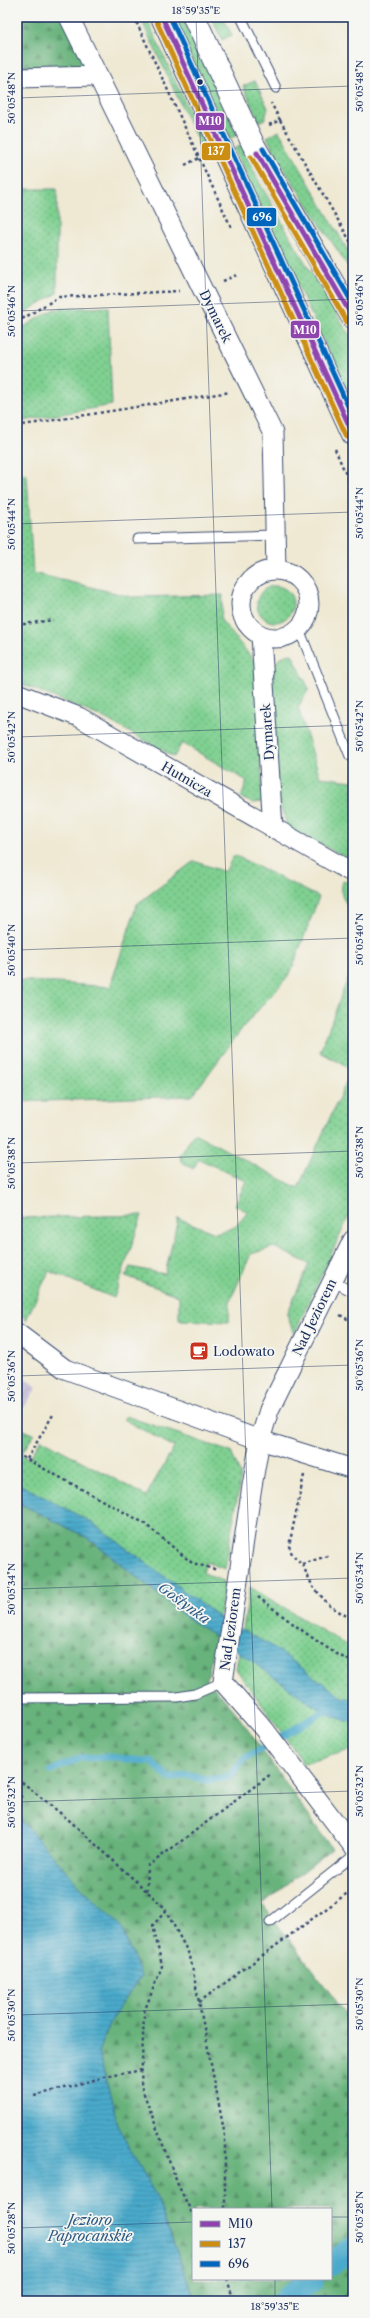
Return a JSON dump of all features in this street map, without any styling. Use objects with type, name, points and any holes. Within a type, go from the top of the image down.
[{"type":"street","name":"Dymarek","points":[[69,17],[273,433],[276,570]]},
{"type":"street","points":[[162,17],[353,434]]},
{"type":"street","points":[[194,17],[253,144],[353,318]]},
{"type":"street","points":[[17,78],[98,76]]},
{"type":"street","points":[[276,570],[289,573],[300,581],[307,592],[309,605],[306,618],[298,629],[287,636],[274,638],[261,635],[250,627],[243,616],[241,603],[244,590],[252,579],[263,572],[276,570]]},
{"type":"street","name":"Dymarek","points":[[261,635],[273,829]]},
{"type":"street","name":"Hutnicza","points":[[17,693],[79,717],[273,829],[353,873]]},
{"type":"street","name":"Nad Jeziorem","points":[[353,1240],[269,1410],[260,1440],[223,1682],[264,1729],[353,1846]]},
{"type":"street","points":[[17,1333],[65,1369],[260,1440],[353,1469]]},
{"type":"lane","points":[[241,17],[276,88]]},
{"type":"lane","points":[[138,538],[276,535]]},
{"type":"lane","points":[[298,629],[350,756]]},
{"type":"lane","points":[[332,1281],[353,1292]]},
{"type":"lane","points":[[17,1698],[177,1697],[195,1694],[223,1682]]},
{"type":"lane","points":[[270,1922],[353,1856]]},
{"type":"path","points":[[280,120],[353,246]]},
{"type":"path","points":[[17,322],[59,297],[202,290],[240,274]]},
{"type":"path","points":[[17,426],[251,388]]},
{"type":"path","points":[[17,625],[54,620]]},
{"type":"path","points":[[339,1315],[353,1322]]},
{"type":"path","points":[[26,1458],[54,1413]]},
{"type":"path","points":[[17,1454],[144,1523],[192,1563],[238,1579]]},
{"type":"path","points":[[306,1471],[289,1546],[292,1554],[302,1564],[313,1587],[330,1606],[353,1620]]},
{"type":"path","points":[[302,1564],[330,1555]]},
{"type":"path","points":[[256,1596],[327,1647],[347,1660],[353,1661]]},
{"type":"path","points":[[146,1892],[148,1866],[288,1762]]},
{"type":"path","points":[[17,1778],[70,1821],[166,1912],[190,1956],[225,2136],[225,2208]]},
{"type":"path","points":[[17,1801],[22,1796]]},
{"type":"path","points":[[199,2002],[353,1889]]},
{"type":"path","points":[[166,1912],[153,1925],[162,1966],[144,2012],[141,2086],[178,2184],[192,2213]]},
{"type":"path","points":[[34,2096],[105,2077],[142,2070]]},
{"type":"path","points":[[227,2280],[234,2301]]},
{"type":"shaded area","points":[[22,1377],[37,1388],[17,1417],[17,1384]]},
{"type":"green space","points":[[17,17],[64,17],[90,73],[17,74]]},
{"type":"green space","points":[[140,17],[146,17],[205,146],[201,148]]},
{"type":"green space","points":[[172,17],[182,17],[237,135],[229,139]]},
{"type":"green space","points":[[211,17],[223,17],[232,35],[222,40]]},
{"type":"green space","points":[[255,81],[268,108],[265,119],[259,122],[243,86]]},
{"type":"green space","points":[[279,131],[353,259],[353,266],[349,268],[280,163],[267,137]]},
{"type":"green space","points":[[242,145],[257,178],[293,242],[353,341],[353,404],[234,149]]},
{"type":"green space","points":[[17,189],[57,189],[57,293],[17,317]]},
{"type":"green space","points":[[108,307],[112,405],[17,422],[17,331],[54,309]]},
{"type":"green space","points":[[17,471],[27,475],[33,573],[132,597],[223,595],[221,620],[256,663],[263,802],[252,803],[241,798],[247,781],[182,743],[174,757],[104,718],[17,682]]},
{"type":"green space","points":[[279,586],[288,591],[292,597],[292,611],[288,617],[279,622],[271,622],[262,617],[258,611],[257,600],[262,591],[268,587]]},
{"type":"green space","points":[[292,654],[309,689],[298,707],[320,777],[353,781],[353,861],[288,828],[278,799],[271,672],[278,659]]},
{"type":"green space","points":[[234,855],[319,897],[290,974],[244,1026],[192,1096],[17,1102],[17,980],[110,987],[137,904],[194,861],[225,872]]},
{"type":"green space","points":[[343,880],[353,885],[353,894],[347,904],[342,893]]},
{"type":"green space","points":[[353,972],[353,1207],[294,1335],[287,1314],[309,1264],[274,1247],[251,1254],[230,1301],[229,1322],[179,1320],[179,1296],[126,1276],[130,1267],[165,1274],[178,1218],[215,1233],[235,1227],[248,1212],[235,1205],[246,1181],[199,1159],[193,1169],[181,1161],[180,1156],[194,1133],[298,1188],[352,1069],[320,1052],[347,980]]},
{"type":"green space","points":[[142,1215],[114,1298],[49,1271],[26,1320],[17,1309],[17,1218]]},
{"type":"green space","points":[[126,1416],[231,1452],[241,1476],[225,1569],[206,1562],[203,1573],[222,1581],[224,1587],[219,1617],[91,1522],[17,1483],[17,1426],[34,1435],[21,1454],[29,1459],[41,1439],[146,1496],[174,1447],[123,1419]]},
{"type":"green space","points":[[17,1502],[88,1538],[189,1619],[216,1636],[207,1679],[234,1710],[332,1849],[262,1904],[353,2023],[353,2301],[195,2301],[156,2196],[119,2129],[98,2051],[113,2017],[141,1976],[120,1925],[80,1887],[17,1815]]},
{"type":"green space","points":[[250,1587],[353,1649],[353,1749],[304,1764],[236,1669]]},
{"type":"water","name":"Gostynka","points":[[17,1483],[91,1522],[219,1617],[273,1647],[342,1697],[353,1699],[353,1723],[326,1714],[216,1636],[189,1619],[88,1538],[17,1502]]},
{"type":"water","name":"Jezioro Paprocańskie","points":[[17,1815],[80,1887],[120,1925],[141,1976],[113,2017],[98,2051],[119,2129],[156,2196],[195,2301],[17,2301]]},
{"type":"waterway","points":[[51,1771],[80,1758],[110,1757],[152,1762],[170,1779],[186,1775],[207,1780],[229,1777],[244,1759],[331,1707]]},
{"type":"waterway","points":[[332,2263],[353,2247]]},
{"type":"waterway","points":[[285,2301],[311,2280]]},
{"type":"transit line","name":"M10","points":[[162,17],[353,434]]},
{"type":"transit line","name":"696","points":[[170,17],[353,417]]},
{"type":"transit line","name":"137","points":[[156,20],[347,437]]},
{"type":"transit line","name":"696","points":[[263,149],[353,304]]},
{"type":"transit line","name":"M10","points":[[257,153],[353,318]]},
{"type":"transit line","name":"137","points":[[251,157],[347,322]]},
{"type":"place","name":"Lodowato","points":[[199,1351]]}]
